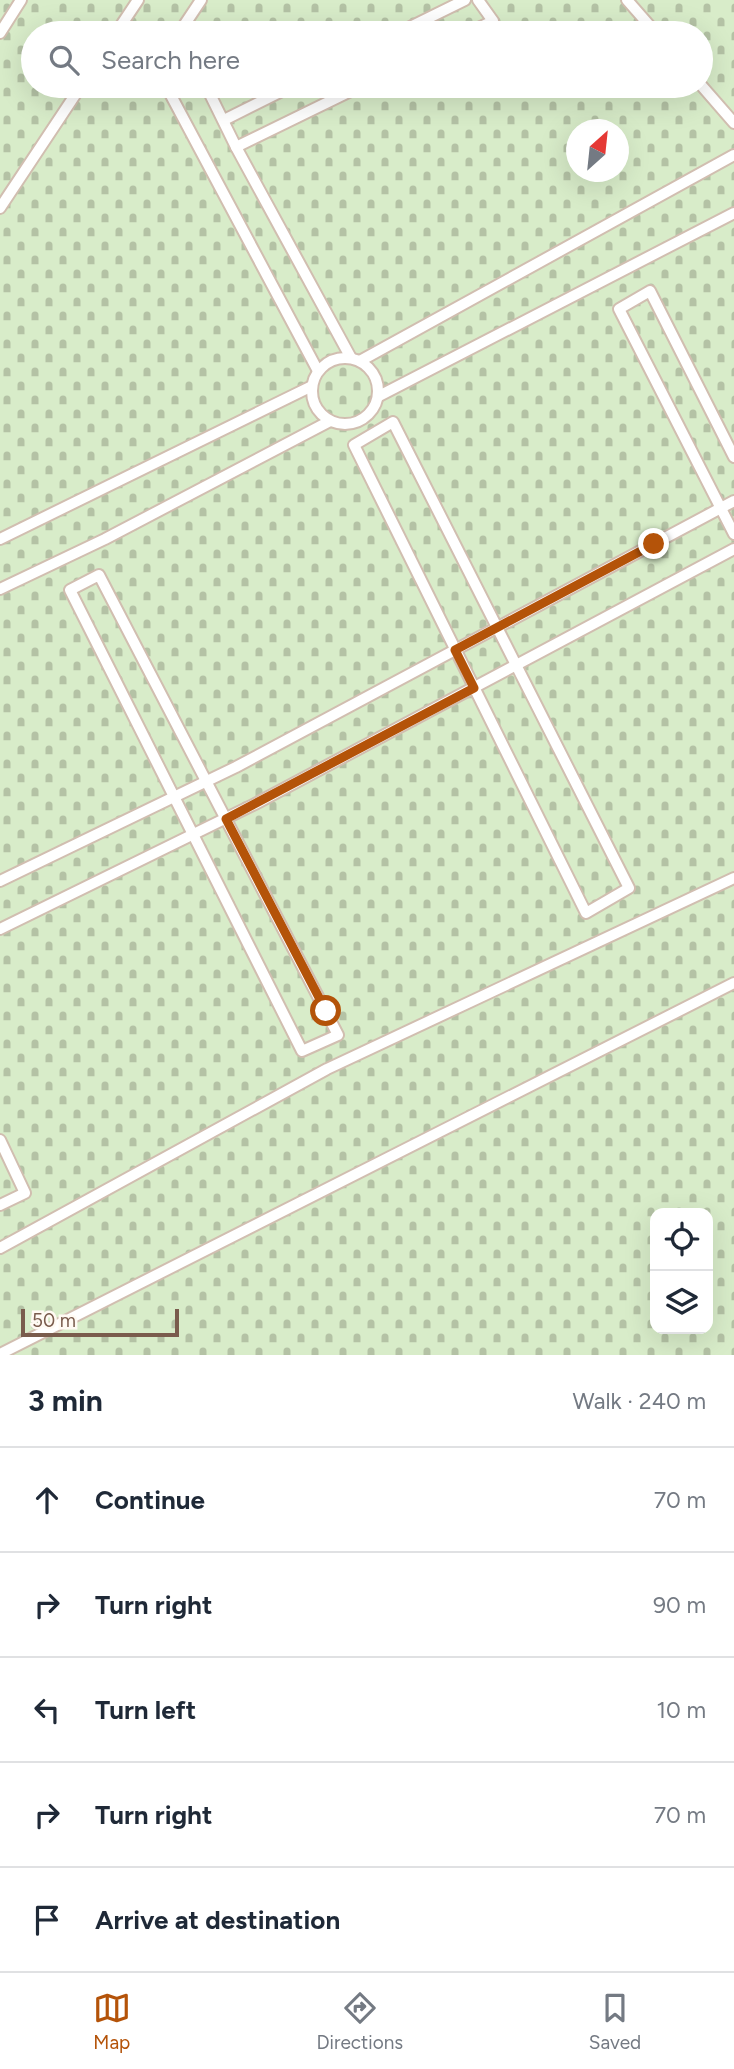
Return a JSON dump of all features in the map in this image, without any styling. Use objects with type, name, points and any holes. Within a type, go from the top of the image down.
[{"type":"lane","points":[[0,33],[21,0]]},
{"type":"lane","points":[[124,21],[138,0]]},
{"type":"lane","points":[[187,21],[201,0]]},
{"type":"lane","points":[[422,21],[465,0]]},
{"type":"lane","points":[[478,0],[493,21]]},
{"type":"lane","points":[[627,0],[645,21]]},
{"type":"lane","points":[[0,208],[73,98]]},
{"type":"lane","points":[[172,98],[318,371]]},
{"type":"lane","points":[[212,98],[236,147],[356,359],[375,375],[379,396]]},
{"type":"lane","points":[[224,120],[268,98]]},
{"type":"lane","points":[[236,147],[336,98]]},
{"type":"lane","points":[[712,98],[734,123]]},
{"type":"lane","points":[[330,421],[316,406],[312,386],[318,371],[340,358],[356,359],[734,155]]},
{"type":"lane","points":[[0,589],[104,539],[330,421],[351,424],[370,414],[379,396],[734,213]]},
{"type":"lane","points":[[734,457],[650,291],[619,309],[734,534]]},
{"type":"lane","points":[[0,539],[312,386]]},
{"type":"lane","points":[[393,422],[497,628],[629,888],[586,913],[354,445],[393,422]]},
{"type":"lane","points":[[0,881],[206,781],[734,501]]},
{"type":"lane","points":[[0,929],[226,819],[734,549]]},
{"type":"lane","points":[[99,575],[206,781],[338,1035],[302,1051],[70,590],[99,575]]},
{"type":"lane","points":[[0,1248],[327,1069],[734,878]]},
{"type":"lane","points":[[0,1354],[734,983]]},
{"type":"lane","points":[[0,1140],[25,1193],[0,1205]]},
{"type":"green space","points":[[0,0],[734,0],[734,1355],[0,1355]]},
{"type":"route","points":[[326,1011],[226,819],[474,688],[455,650],[654,544]]}]
